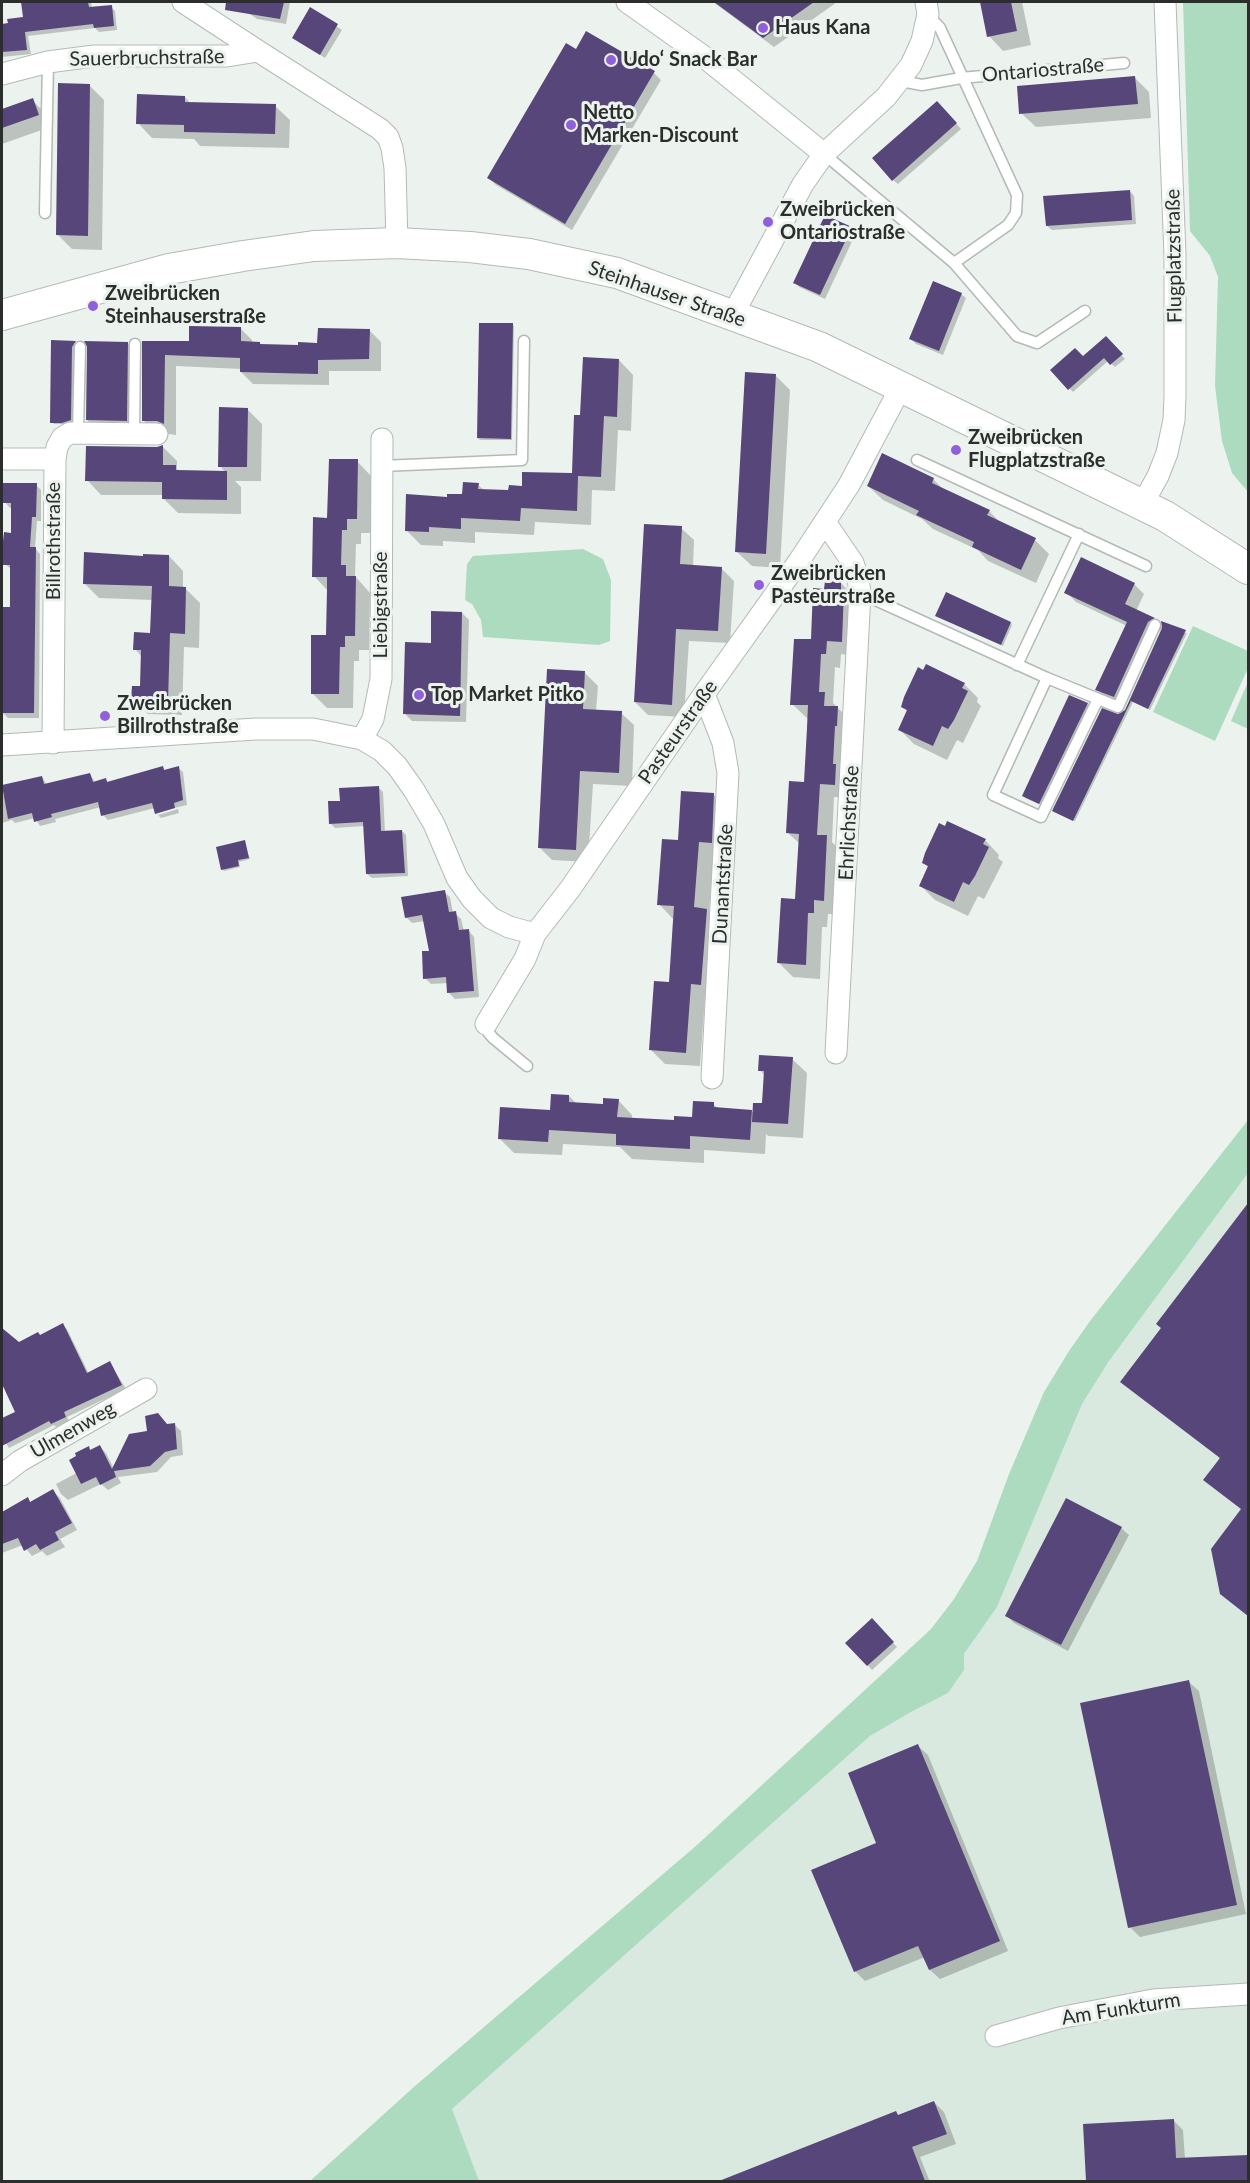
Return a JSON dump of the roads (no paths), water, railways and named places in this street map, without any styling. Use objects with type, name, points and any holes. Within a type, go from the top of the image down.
[{"type":"main road","name":"Steinhauser Straße","points":[[2,315],[169,269],[237,256],[314,246],[397,243],[470,247],[540,256],[617,273],[819,347],[1165,516],[1248,569]]},
{"type":"street","points":[[183,2],[380,129],[388,137],[395,168],[397,243]]},
{"type":"street","points":[[627,2],[703,56],[824,154]]},
{"type":"street","name":"Flugplatzstraße","points":[[1142,505],[1158,476],[1167,453],[1174,420],[1175,255],[1165,2]]},
{"type":"street","name":"Ontariostraße","points":[[732,316],[803,184],[824,154],[886,97],[912,65],[922,41],[927,8]]},
{"type":"street","name":"Sauerbruchstraße","points":[[2,74],[48,62],[94,56],[227,56],[258,51]]},
{"type":"street","name":"Pasteurstraße","points":[[486,1024],[525,959],[535,934],[570,889],[825,522],[849,485],[901,387]]},
{"type":"street","points":[[78,432],[157,434]]},
{"type":"street","name":"Billrothstraße","points":[[53,743],[55,459],[57,447],[62,438],[70,433],[78,432]]},
{"type":"street","name":"Liebigstraße","points":[[362,740],[373,719],[381,679],[382,439]]},
{"type":"street","points":[[2,459],[55,459]]},
{"type":"street","name":"Ehrlichstraße","points":[[825,522],[852,563],[858,578],[860,593],[836,1053]]},
{"type":"street","name":"Dunantstraße","points":[[704,693],[723,742],[728,773],[712,1078]]},
{"type":"street","points":[[2,745],[256,729],[314,729],[362,740],[382,751],[397,766],[414,790],[434,824],[457,878],[472,899],[491,918],[508,927],[535,934]]},
{"type":"street","name":"Ulmenweg","points":[[2,1475],[20,1461],[146,1389]]},
{"type":"street","name":"Am Funkturm","points":[[996,2036],[1059,2018],[1153,2001],[1248,1994]]},
{"type":"lane","name":"Ontariostraße","points":[[927,8],[940,28],[961,78],[1017,195],[1016,213],[1008,225],[954,263]]},
{"type":"lane","points":[[45,213],[48,62]]},
{"type":"lane","name":"Ontariostraße","points":[[900,81],[922,85],[961,78],[1124,63]]},
{"type":"lane","points":[[824,154],[954,263],[1017,336],[1037,343],[1085,310]]},
{"type":"lane","points":[[382,466],[522,460],[524,341]]},
{"type":"lane","points":[[134,434],[135,344]]},
{"type":"lane","points":[[78,432],[80,347]]},
{"type":"lane","points":[[917,460],[1146,566]]},
{"type":"lane","points":[[1017,665],[1079,534]]},
{"type":"lane","points":[[860,593],[1017,665],[1118,707],[1155,625]]},
{"type":"lane","points":[[1047,678],[993,795],[1041,817],[1098,699]]},
{"type":"lane","name":"Pasteurstraße","points":[[486,1024],[493,1038],[526,1066]]},
{"type":"place","name":"Haus Kana","points":[[763,28]]},
{"type":"place","name":"Udo‘ Snack Bar","points":[[611,60]]},
{"type":"place","name":"Netto Marken-Discount","points":[[571,125]]},
{"type":"place","name":"Zweibrücken Ontariostraße","points":[[768,222]]},
{"type":"place","name":"Zweibrücken Steinhauserstraße","points":[[93,306]]},
{"type":"place","name":"Zweibrücken Flugplatzstraße","points":[[956,450]]},
{"type":"place","name":"Zweibrücken Pasteurstraße","points":[[759,585]]},
{"type":"place","name":"Top Market Pitko","points":[[419,695]]},
{"type":"place","name":"Zweibrücken Billrothstraße","points":[[105,716]]}]
